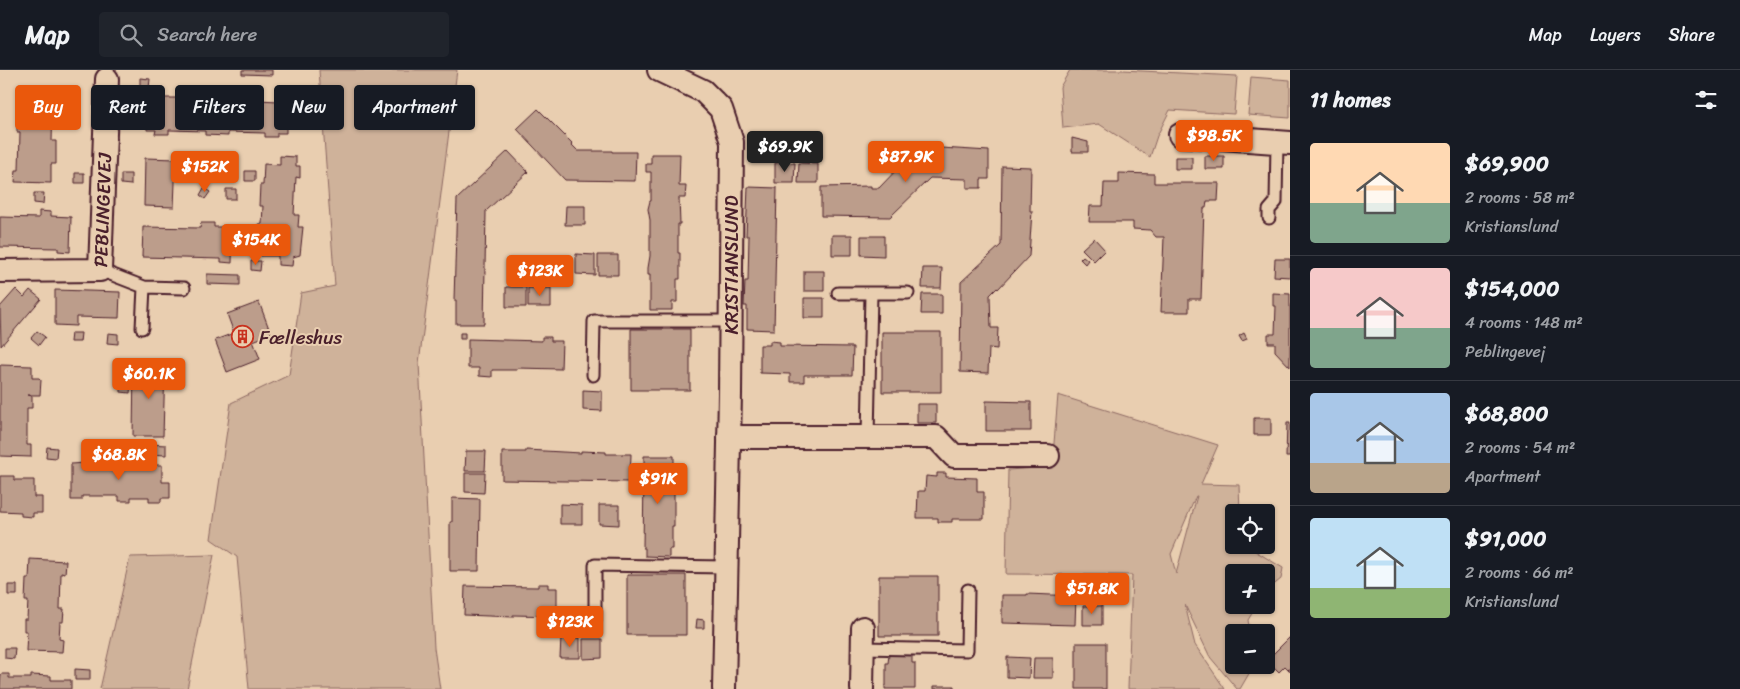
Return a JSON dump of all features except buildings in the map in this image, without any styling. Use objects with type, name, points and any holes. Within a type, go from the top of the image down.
[{"type":"street","name":"KRISTIANSLUND","points":[[659,70],[703,91],[721,109],[732,142],[731,321],[724,689]]},
{"type":"street","name":"PEBLINGEVEJ","points":[[0,271],[100,270],[107,79]]},
{"type":"street","points":[[1180,135],[1283,143]]},
{"type":"street","points":[[729,437],[936,437],[954,456],[1048,456]]},
{"type":"street","points":[[862,638],[862,689]]},
{"type":"lane","points":[[1269,218],[1269,210],[1276,202],[1283,143]]},
{"type":"lane","points":[[100,270],[144,287],[184,288]]},
{"type":"lane","points":[[142,328],[144,287]]},
{"type":"lane","points":[[838,293],[908,293]]},
{"type":"lane","points":[[868,437],[871,293]]},
{"type":"lane","points":[[593,375],[594,321],[731,321]]},
{"type":"lane","points":[[595,621],[595,565],[726,567]]},
{"type":"lane","points":[[862,638],[967,650],[968,590]]},
{"type":"shaded area","points":[[319,70],[457,70],[455,85],[354,85],[354,130],[449,130],[419,363],[434,648],[440,689],[249,689],[237,557],[211,539],[231,403],[289,375],[301,293],[335,286],[323,130],[344,130],[344,85],[320,85]]},
{"type":"shaded area","points":[[1070,70],[1123,70],[1237,76],[1234,114],[1170,110],[1157,136],[1150,157],[1099,124],[1063,128],[1060,87]]},
{"type":"shaded area","points":[[1251,77],[1290,80],[1290,118],[1248,115]]},
{"type":"shaded area","points":[[1058,395],[1218,445],[1201,484],[1239,485],[1240,504],[1225,504],[1225,554],[1260,554],[1283,568],[1281,579],[1275,584],[1275,564],[1225,564],[1225,614],[1252,614],[1248,620],[1249,624],[1225,624],[1225,674],[1249,674],[1240,689],[1237,689],[1210,657],[1185,605],[1195,645],[1225,689],[1128,689],[1132,575],[1006,574],[1008,470],[1052,467]],"holes":[[[1197,496],[1176,574],[1171,554]]]},
{"type":"shaded area","points":[[214,555],[187,689],[100,689],[130,557]]},
{"type":"place","name":"Fælleshus","points":[[243,337]]}]
